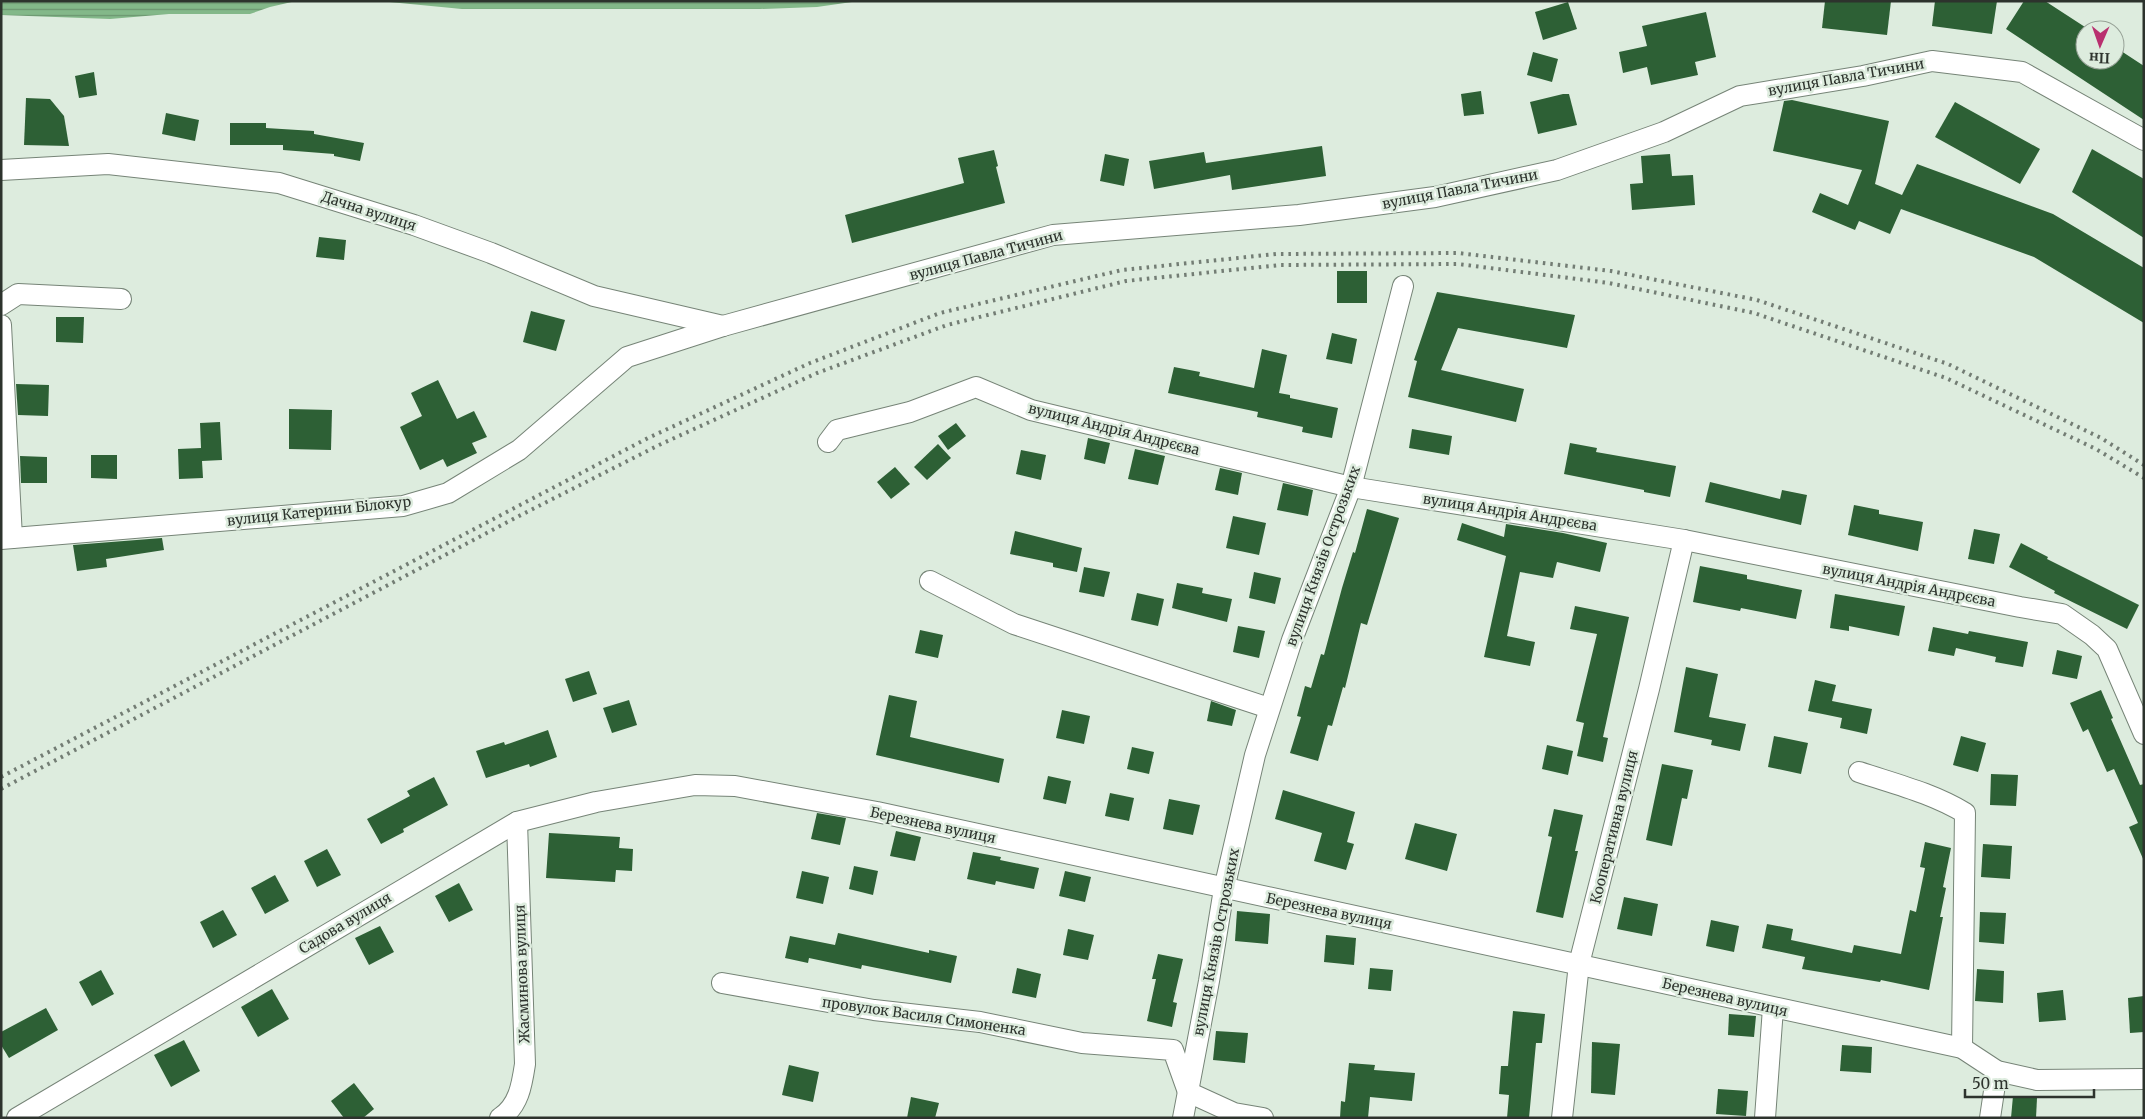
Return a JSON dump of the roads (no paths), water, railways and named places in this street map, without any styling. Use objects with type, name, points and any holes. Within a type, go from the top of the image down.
[{"type":"street","name":"вулиця Павла Тичини","points":[[723,326],[1053,235],[1299,215],[1422,199],[1557,170],[1664,132],[1740,96],[1864,76],[1932,61],[2022,72],[2144,140]]},
{"type":"street","name":"Дачна вулиця","points":[[1,170],[108,164],[279,183],[414,225],[491,253],[594,296],[723,326]]},
{"type":"street","name":"вулиця Князів Острозьких","points":[[1183,1118],[1224,889],[1255,755],[1292,640],[1351,487],[1403,286]]},
{"type":"street","points":[[1,305],[18,294],[121,299]]},
{"type":"street","name":"вулиця Катерини Білокур","points":[[1,324],[7,538],[403,506],[448,493],[519,450],[627,357],[723,326]]},
{"type":"street","name":"вулиця Андрія Андрєєва","points":[[828,442],[837,430],[910,412],[976,387],[1031,410],[1351,487],[1684,540],[2062,614],[2092,635],[2107,649],[2144,734]]},
{"type":"street","name":"Кооперативна вулиця","points":[[1562,1118],[1579,964],[1649,689],[1684,540]]},
{"type":"street","points":[[930,581],[1014,624],[1269,708]]},
{"type":"street","points":[[1859,772],[1930,794],[1965,813],[1962,1048]]},
{"type":"street","name":"Березнева вулиця","points":[[695,785],[735,786],[877,812],[1962,1048],[1997,1071],[2037,1080],[2144,1078]]},
{"type":"street","name":"Садова вулиця","points":[[17,1118],[517,822],[596,802],[695,785]]},
{"type":"street","name":"Жасминова вулиця","points":[[500,1118],[520,1092],[525,1064],[517,822]]},
{"type":"street","name":"провулок Василя Симоненка","points":[[722,983],[874,1010],[980,1022],[1082,1043],[1172,1050],[1188,1092]]},
{"type":"street","points":[[1766,1118],[1773,1008]]},
{"type":"street","points":[[1990,1118],[1994,1079],[1997,1071]]},
{"type":"street","points":[[1188,1092],[1234,1113],[1263,1118]]},
{"type":"railway","points":[[1,777],[648,438],[810,363],[940,313],[1122,270],[1276,254],[1458,253],[1611,271],[1757,300],[1948,364],[2101,438],[2144,465]]},
{"type":"railway","points":[[1,789],[519,516],[659,445],[817,373],[947,325],[1126,281],[1280,265],[1458,264],[1609,283],[1754,313],[1946,378],[2096,449],[2144,478]]}]
